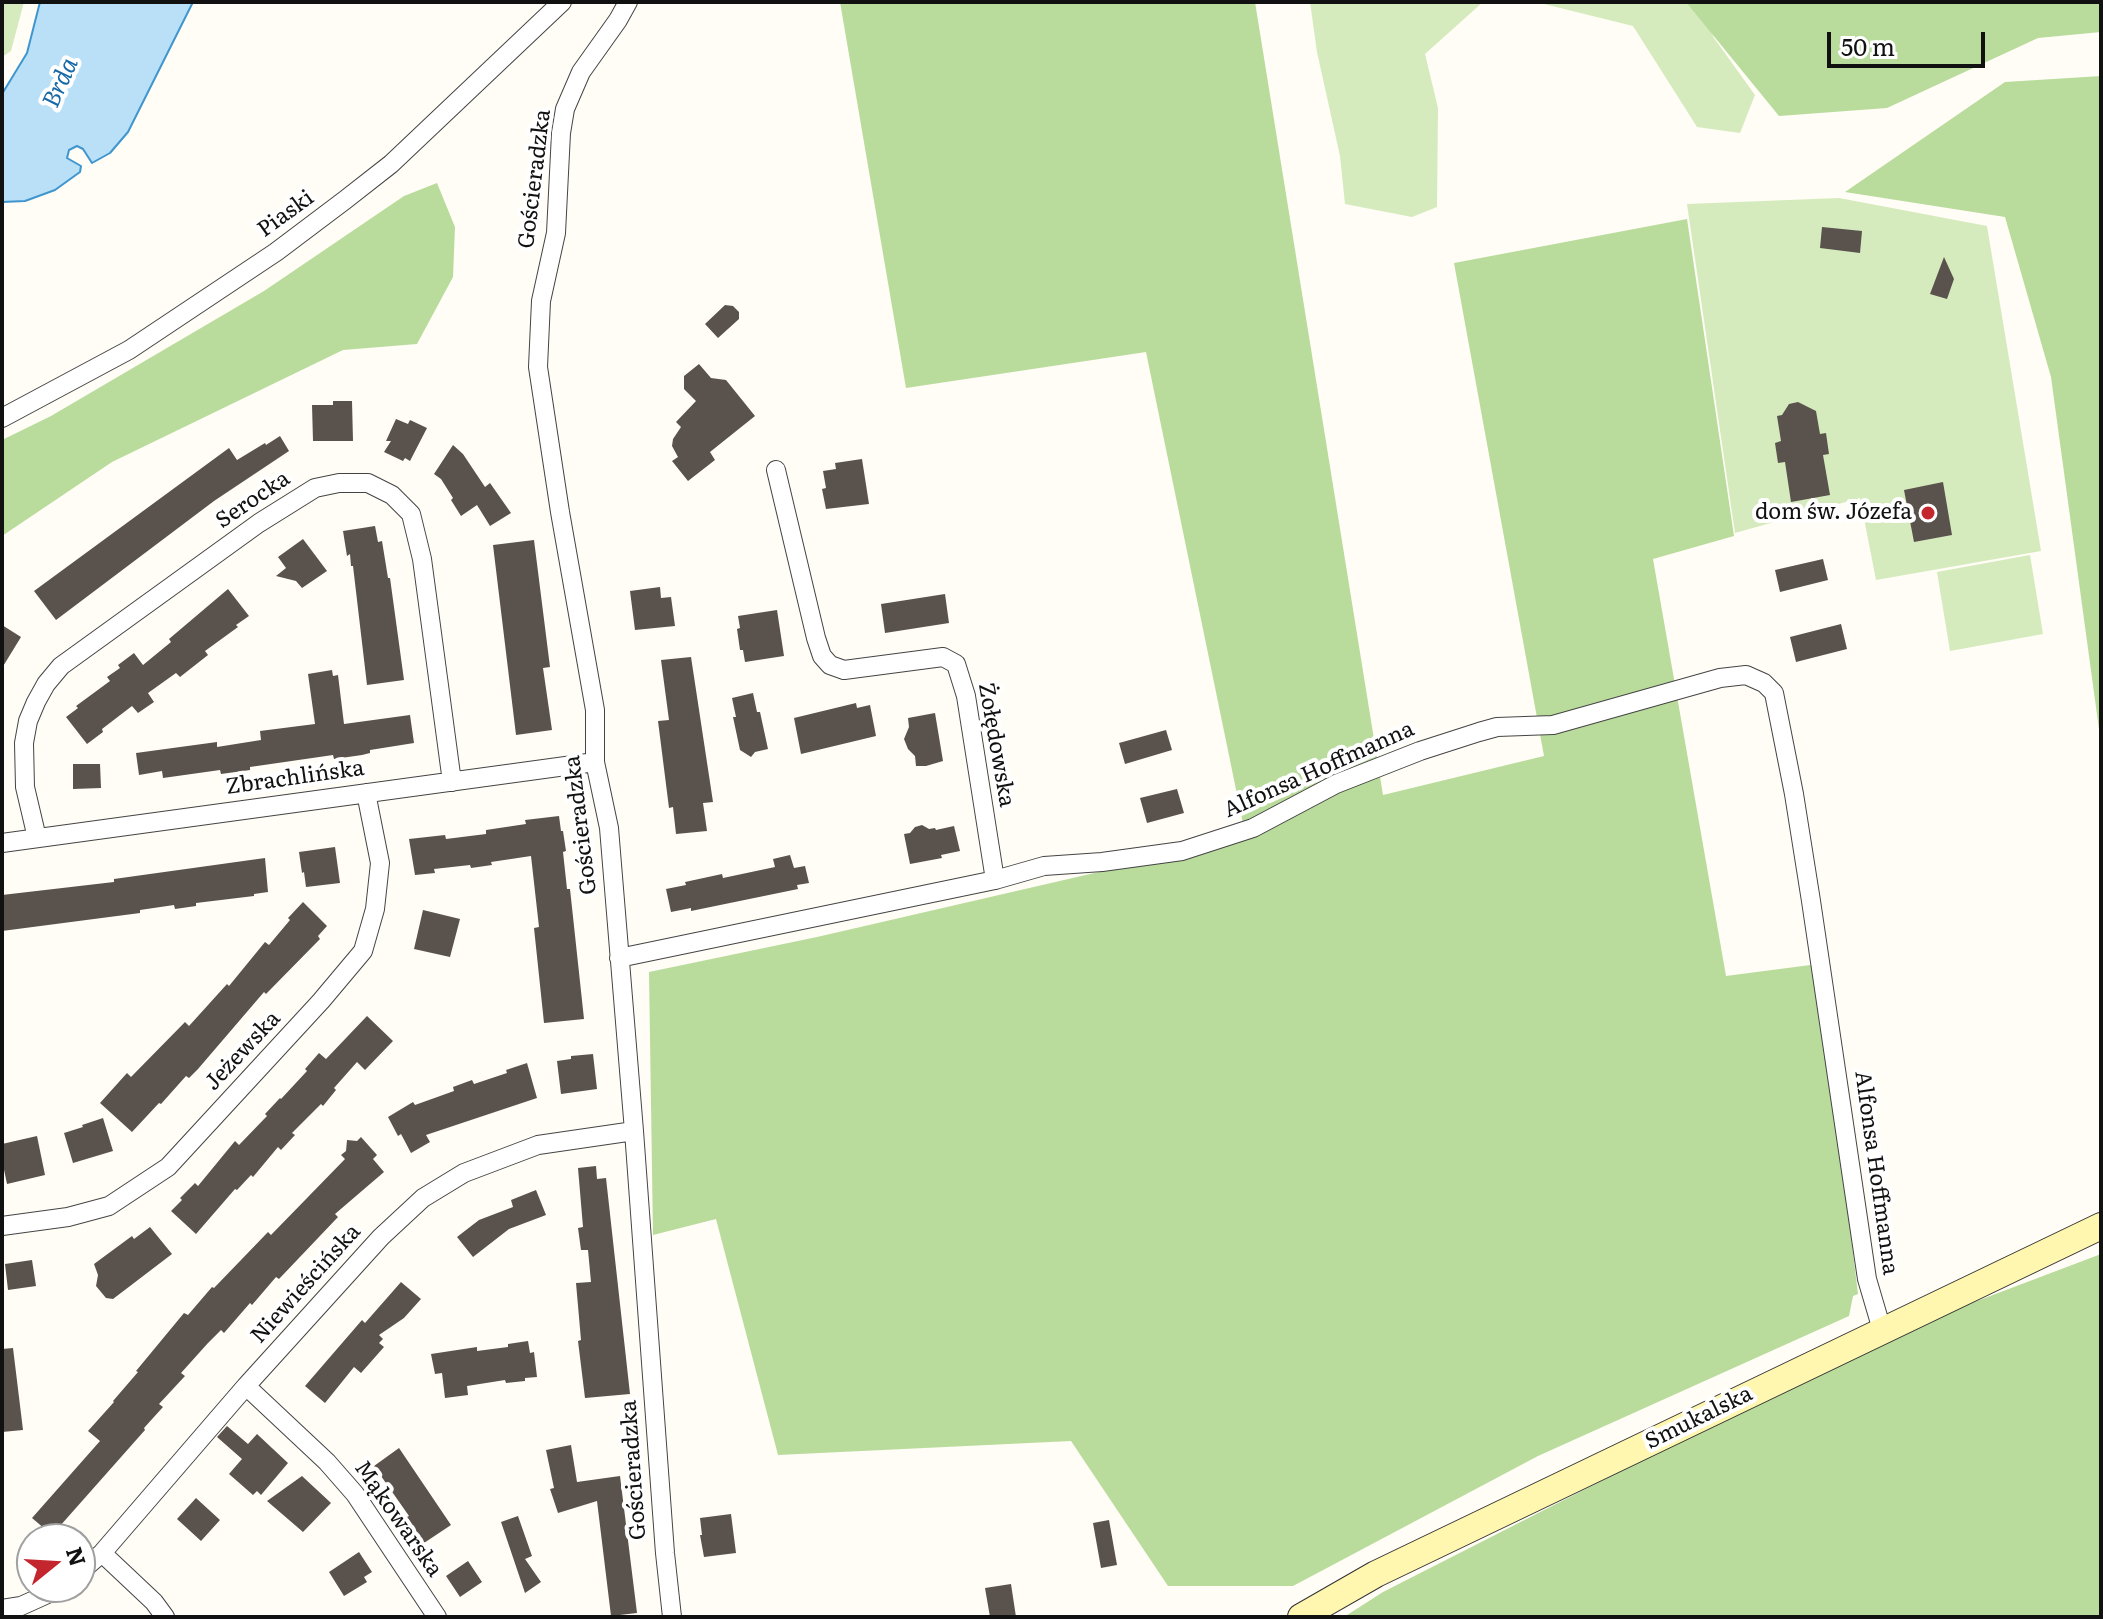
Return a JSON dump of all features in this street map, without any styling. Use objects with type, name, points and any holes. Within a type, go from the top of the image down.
[{"type":"street","name":"Piaski","points":[[2,418],[129,350],[276,252],[391,164],[562,2]]},
{"type":"street","name":"Gościeradzka","points":[[628,2],[581,72],[565,109],[556,233],[541,301],[538,367],[595,710],[595,762],[609,828],[672,1617]]},
{"type":"street","name":"Żołędowska","points":[[776,470],[816,638],[822,656],[830,665],[844,670],[943,657],[956,664],[966,696],[995,880]]},
{"type":"street","name":"Serocka","points":[[37,838],[25,787],[24,743],[36,702],[61,666],[259,523],[315,488],[339,483],[368,483],[392,495],[411,514],[422,559],[452,782]]},
{"type":"street","name":"Alfonsa Hoffmanna","points":[[619,958],[995,880],[1044,866],[1182,851],[1253,828],[1336,784],[1479,732],[1497,727],[1553,725],[1720,678],[1746,675],[1764,683],[1774,693],[1794,794],[1867,1279],[1882,1330]]},
{"type":"street","name":"Zbrachlińska","points":[[2,843],[595,762]]},
{"type":"street","name":"Jeżewska","points":[[2,1226],[68,1217],[109,1206],[168,1167],[321,1001],[363,951],[375,909],[380,863],[366,793]]},
{"type":"street","name":"Niewieścińska","points":[[96,1558],[381,1237],[423,1198],[464,1173],[538,1145],[634,1131]]},
{"type":"street","name":"Smukalska","points":[[1301,1617],[1376,1574],[2101,1226]]},
{"type":"street","name":"Mąkowarska","points":[[246,1386],[327,1462],[355,1494],[437,1617]]},
{"type":"street","points":[[102,1553],[154,1602],[165,1617]]},
{"type":"street","points":[[2,1609],[28,1603]]},
{"type":"green space","points":[[2,2],[24,2],[11,51],[2,57]]},
{"type":"green space","points":[[840,2],[1255,2],[1383,795],[1544,756],[1454,263],[1687,219],[1734,536],[1653,559],[1726,976],[1818,964],[1858,1294],[1853,1296],[1849,1316],[1538,1456],[1293,1586],[1168,1586],[1071,1441],[778,1455],[716,1219],[653,1235],[649,972],[817,937],[1246,838],[1146,352],[906,388]]},
{"type":"green space","points":[[1310,2],[1483,2],[1425,54],[1438,108],[1437,207],[1412,217],[1345,204],[1340,156],[1317,52]]},
{"type":"green space","points":[[1536,2],[1698,2],[1714,38],[1755,95],[1740,133],[1697,127],[1633,26]]},
{"type":"green space","points":[[1686,2],[2101,2],[2101,32],[2038,38],[1887,108],[1779,116]]},
{"type":"green space","points":[[2101,76],[2101,744],[2051,377],[2005,217],[1845,192],[2005,82]]},
{"type":"green space","points":[[437,183],[455,227],[453,277],[417,344],[343,350],[112,462],[2,536],[2,440],[51,416],[264,291],[404,196]]},
{"type":"green space","points":[[1839,198],[1987,226],[2041,551],[1876,580],[1860,498],[1735,533],[1687,204]]},
{"type":"green space","points":[[2030,555],[2043,634],[1950,651],[1937,572]]},
{"type":"green space","points":[[2101,1254],[2101,1617],[1344,1617],[1383,1592],[1890,1334]]},
{"type":"water","name":"Brda","points":[[40,2],[193,2],[128,132],[110,153],[92,163],[83,149],[77,146],[69,150],[67,158],[81,166],[80,172],[55,190],[25,201],[2,202],[2,94],[27,53]]},
{"type":"building","points":[[1822,227],[1862,231],[1860,253],[1820,248]]},
{"type":"building","points":[[1944,257],[1954,279],[1947,299],[1930,294]]},
{"type":"building","points":[[725,305],[733,306],[739,312],[739,319],[718,338],[705,324]]},
{"type":"building","points":[[699,364],[711,378],[726,380],[755,416],[710,452],[715,460],[688,481],[672,461],[678,457],[672,446],[681,427],[676,422],[696,401],[684,389],[684,376]]},
{"type":"building","points":[[333,401],[352,401],[353,441],[313,441],[312,405],[333,405]]},
{"type":"building","points":[[1798,402],[1816,411],[1820,434],[1826,433],[1829,454],[1823,455],[1830,495],[1791,502],[1785,462],[1778,463],[1775,443],[1781,441],[1777,416],[1782,415],[1789,404]]},
{"type":"building","points":[[396,419],[408,424],[410,420],[427,428],[410,461],[384,452],[391,441],[386,441]]},
{"type":"building","points":[[280,436],[289,451],[214,501],[56,620],[34,591],[229,448],[237,460]]},
{"type":"building","points":[[453,445],[463,454],[485,487],[490,483],[511,513],[490,526],[477,505],[461,516],[441,479],[434,474]]},
{"type":"building","points":[[862,459],[869,504],[826,509],[822,489],[826,488],[823,471],[836,469],[835,463]]},
{"type":"building","name":"dom św. Józefa","points":[[1943,482],[1952,535],[1914,542],[1904,490]]},
{"type":"building","points":[[375,526],[378,542],[382,541],[390,578],[404,680],[367,685],[353,566],[350,554],[347,556],[343,531]]},
{"type":"building","points":[[303,539],[327,571],[302,588],[296,581],[276,576],[286,568],[278,557]]},
{"type":"building","points":[[534,540],[550,667],[543,668],[552,730],[516,735],[493,545]]},
{"type":"building","points":[[1823,559],[1828,580],[1780,592],[1775,570]]},
{"type":"building","points":[[660,587],[661,598],[671,597],[675,626],[635,630],[630,591]]},
{"type":"building","points":[[228,589],[249,616],[205,651],[208,655],[180,677],[176,673],[148,693],[154,702],[138,713],[132,706],[87,744],[66,717],[78,708],[76,706],[110,681],[107,677],[134,653],[143,665]]},
{"type":"building","points":[[945,594],[949,623],[885,633],[881,604]]},
{"type":"building","points":[[777,610],[784,656],[745,662],[743,650],[740,650],[738,616]]},
{"type":"building","points":[[1841,624],[1847,649],[1796,662],[1790,637]]},
{"type":"building","points":[[2,625],[21,637],[2,668]]},
{"type":"building","points":[[691,657],[713,802],[703,803],[707,831],[676,834],[673,807],[669,808],[658,721],[669,720],[661,660]]},
{"type":"building","points":[[332,670],[333,676],[338,675],[344,724],[410,715],[414,743],[370,750],[370,753],[362,755],[334,759],[333,755],[221,774],[220,770],[163,778],[162,771],[139,775],[136,753],[217,742],[217,747],[261,740],[260,731],[315,724],[308,674]]},
{"type":"building","points":[[753,693],[768,749],[755,752],[751,757],[740,750],[732,698]]},
{"type":"building","points":[[856,703],[857,708],[870,705],[876,736],[801,754],[794,718]]},
{"type":"building","points":[[935,713],[943,761],[916,766],[915,756],[904,739],[909,727],[908,718]]},
{"type":"building","points":[[1166,730],[1172,750],[1125,764],[1119,743]]},
{"type":"building","points":[[73,764],[100,764],[101,788],[73,789]]},
{"type":"building","points":[[1177,789],[1184,813],[1147,823],[1140,798]]},
{"type":"building","points":[[559,816],[566,851],[563,852],[584,1019],[544,1023],[534,928],[539,927],[531,856],[471,868],[470,865],[434,869],[435,873],[415,875],[409,839],[486,834],[486,830],[526,824],[525,820]]},
{"type":"building","points":[[922,825],[936,830],[954,826],[960,851],[910,864],[904,834]]},
{"type":"building","points":[[335,847],[340,883],[306,887],[299,852]]},
{"type":"building","points":[[790,855],[794,868],[805,866],[809,883],[797,885],[798,889],[691,911],[691,908],[671,912],[666,889],[722,874],[723,878],[775,867],[773,859]]},
{"type":"building","points":[[265,858],[268,892],[254,896],[2,931],[2,895],[114,882],[114,879]]},
{"type":"building","points":[[303,902],[327,926],[318,936],[320,939],[266,994],[264,992],[198,1069],[189,1078],[186,1076],[132,1132],[100,1103],[127,1073],[131,1077],[185,1022],[189,1026],[227,984],[229,986],[265,942],[269,945]]},
{"type":"building","points":[[423,910],[460,919],[450,957],[414,949]]},
{"type":"building","points":[[367,1016],[393,1041],[365,1070],[357,1062],[323,1106],[321,1104],[292,1133],[295,1135],[281,1150],[278,1147],[253,1177],[251,1175],[235,1189],[196,1234],[171,1211],[182,1200],[180,1198],[195,1183],[198,1186],[235,1141],[239,1145],[267,1116],[265,1114],[307,1071],[305,1069],[319,1053],[326,1059]]},
{"type":"building","points":[[593,1054],[597,1089],[561,1094],[557,1061]]},
{"type":"building","points":[[527,1063],[537,1098],[426,1135],[430,1142],[411,1153],[388,1117],[413,1102],[415,1105],[454,1091],[453,1087],[472,1080],[474,1084]]},
{"type":"building","points":[[103,1118],[113,1151],[73,1163],[64,1133]]},
{"type":"building","points":[[37,1136],[45,1175],[7,1184],[2,1144]]},
{"type":"building","points":[[361,1137],[377,1155],[373,1159],[384,1172],[335,1214],[338,1217],[279,1279],[276,1277],[224,1333],[221,1330],[208,1343],[181,1373],[185,1376],[159,1404],[163,1407],[145,1430],[63,1523],[38,1523],[32,1518],[100,1441],[88,1431],[184,1313],[188,1315],[212,1287],[268,1232],[271,1235],[345,1159],[341,1155],[346,1151],[347,1140],[357,1141]]},
{"type":"building","points":[[596,1166],[597,1179],[606,1178],[630,1394],[585,1398],[578,1341],[581,1340],[576,1283],[591,1282],[588,1250],[581,1250],[578,1228],[583,1227],[578,1168]]},
{"type":"building","points":[[536,1190],[546,1215],[509,1229],[473,1257],[457,1237],[479,1220],[513,1207],[511,1200]]},
{"type":"building","points":[[150,1227],[172,1254],[113,1299],[106,1298],[96,1286],[98,1275],[94,1264],[132,1236],[134,1239]]},
{"type":"building","points":[[32,1260],[36,1286],[8,1290],[5,1264]]},
{"type":"building","points":[[401,1282],[421,1299],[404,1318],[379,1335],[383,1339],[379,1343],[384,1347],[361,1373],[354,1367],[325,1403],[305,1386],[362,1320],[365,1323]]},
{"type":"building","points":[[528,1341],[530,1353],[534,1352],[537,1377],[525,1378],[525,1381],[506,1383],[505,1380],[467,1386],[468,1395],[445,1398],[442,1373],[435,1374],[431,1354],[477,1347],[477,1351],[508,1347],[508,1344]]},
{"type":"building","points":[[13,1348],[23,1430],[2,1432],[2,1349]]},
{"type":"building","points":[[227,1426],[248,1444],[257,1434],[288,1463],[261,1495],[257,1491],[253,1495],[229,1474],[242,1459],[217,1437]]},
{"type":"building","points":[[571,1445],[577,1482],[620,1476],[637,1613],[611,1616],[597,1501],[558,1513],[550,1489],[554,1488],[546,1450]]},
{"type":"building","points":[[399,1448],[451,1525],[424,1543],[374,1466]]},
{"type":"building","points":[[302,1476],[331,1503],[303,1532],[267,1501]]},
{"type":"building","points":[[196,1498],[220,1520],[201,1541],[177,1519]]},
{"type":"building","points":[[731,1514],[736,1553],[704,1557],[700,1518]]},
{"type":"building","points":[[518,1516],[532,1556],[525,1559],[541,1582],[525,1593],[501,1522]]},
{"type":"building","points":[[1109,1520],[1117,1565],[1101,1568],[1093,1523]]},
{"type":"building","points":[[359,1552],[372,1572],[364,1577],[367,1582],[344,1596],[329,1572]]},
{"type":"building","points":[[468,1561],[482,1582],[460,1597],[446,1576]]},
{"type":"building","points":[[1011,1584],[1016,1617],[990,1617],[985,1588]]},
{"type":"place","name":"dom św. Józefa","points":[[1928,513]]}]
